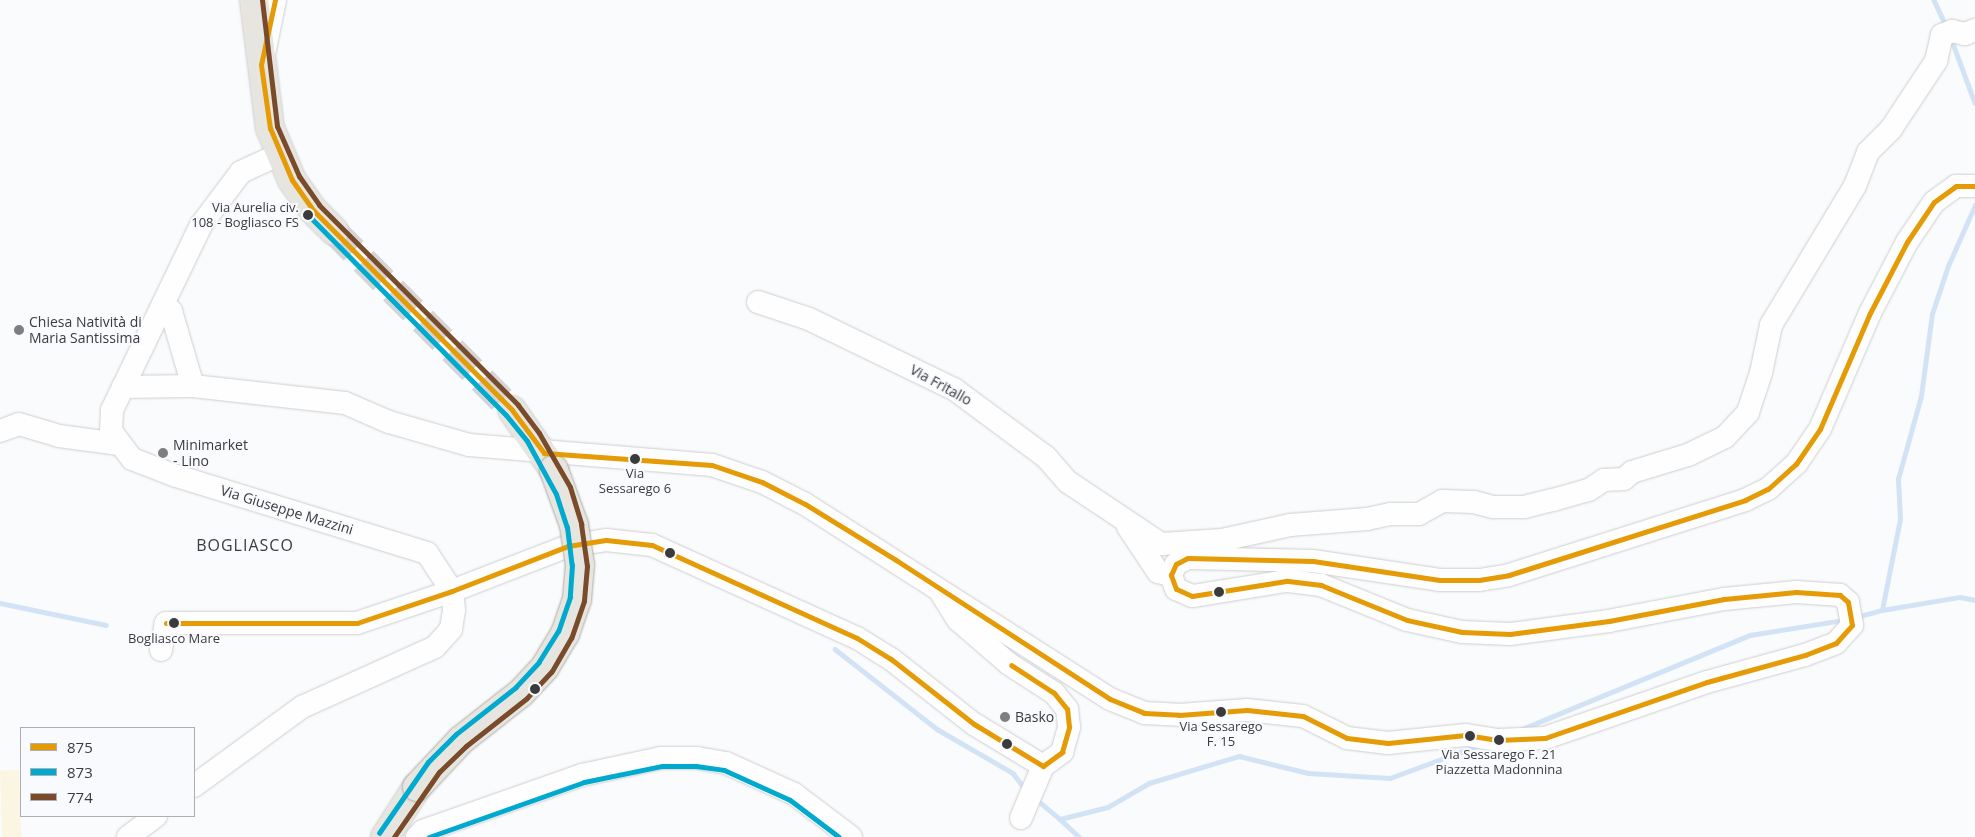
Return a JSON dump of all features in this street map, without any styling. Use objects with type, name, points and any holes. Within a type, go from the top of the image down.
[{"type":"main road","points":[[254,0],[270,128],[292,180],[313,210],[334,231]]},
{"type":"main road","points":[[385,837],[417,787],[461,740],[522,693],[545,666],[565,634],[577,599],[580,565],[574,525],[549,461],[512,410]]},
{"type":"street","points":[[261,65],[275,0]]},
{"type":"street","name":"Via Fritallo","points":[[758,302],[810,319],[954,389],[1046,457],[1068,482],[1125,522],[1161,544],[1222,540],[1306,523],[1419,514],[1442,501],[1524,507],[1589,490],[1604,480],[1624,479],[1632,472],[1688,455],[1725,437],[1748,412],[1761,373],[1771,325],[1855,186],[1868,152],[1890,129],[1936,61],[1942,35],[1952,31],[1966,34],[1975,30]]},
{"type":"street","name":"Via Giuseppe Mazzini","points":[[280,154],[246,168],[233,180],[201,224],[122,387],[112,410],[111,431],[132,459],[176,476],[427,553],[452,592]]},
{"type":"street","points":[[122,387],[193,386],[345,403],[389,422],[469,445],[549,461],[712,465],[753,479],[806,504],[1110,699],[1144,713],[1179,715],[1247,710],[1304,716],[1347,738],[1388,743],[1466,735],[1498,740],[1545,738],[1707,682],[1805,655],[1836,643],[1852,618],[1848,602],[1840,595],[1796,592],[1724,599],[1609,621],[1510,634],[1462,632],[1407,620],[1321,585],[1286,581],[1192,596],[1176,589],[1171,575],[1176,564],[1188,558],[1313,561],[1440,580],[1479,580],[1509,575],[1745,500],[1768,488],[1796,464],[1820,430],[1870,313],[1907,242],[1934,202],[1956,186],[1975,186]]},
{"type":"street","points":[[163,304],[171,311],[193,386]]},
{"type":"street","points":[[0,431],[19,424],[59,436],[119,444]]},
{"type":"street","points":[[1125,522],[1158,572],[1171,575]]},
{"type":"street","points":[[161,650],[162,617],[357,623],[452,592],[568,546],[606,540],[652,545],[857,638],[890,659],[974,724],[1032,793],[1062,752],[1069,726],[1066,709],[1054,693],[1004,660],[958,620],[936,586]]},
{"type":"street","points":[[195,785],[302,707],[435,647],[451,629],[454,610],[452,592]]},
{"type":"street","points":[[417,837],[424,831],[582,775],[661,758],[696,758],[734,766],[794,794],[851,837]]},
{"type":"street","points":[[128,837],[155,817]]},
{"type":"sand","points":[[19,770],[21,837],[2,837],[0,771]]},
{"type":"waterway","points":[[1934,0],[1946,26]]},
{"type":"waterway","points":[[1951,38],[1975,103]]},
{"type":"waterway","points":[[1882,610],[1900,519],[1898,479],[1921,396],[1932,314],[1948,266],[1975,205]]},
{"type":"waterway","points":[[1856,617],[1882,610],[1960,597],[1975,600]]},
{"type":"waterway","points":[[0,603],[106,625]]},
{"type":"waterway","points":[[1522,729],[1750,635],[1844,620]]},
{"type":"waterway","points":[[835,649],[937,729],[1013,773],[1025,789]]},
{"type":"waterway","points":[[1036,799],[1060,819],[1108,807],[1149,783],[1239,756],[1308,773],[1390,778],[1477,746]]},
{"type":"waterway","points":[[1060,819],[1079,837]]},
{"type":"tunnel","points":[[334,231],[512,410]]},
{"type":"transit line","name":"774","points":[[262,0],[277,126],[299,176],[319,205],[518,405],[539,433],[570,487],[581,524],[587,566],[584,601],[571,638],[551,672],[527,698],[466,746],[439,772],[394,837]]},
{"type":"transit line","name":"875","points":[[275,0],[261,65],[270,128],[292,180],[313,210],[512,410],[544,453]]},
{"type":"transit line","name":"875","points":[[544,453],[712,465],[762,482],[805,504],[896,560],[1110,699],[1144,713],[1179,715],[1247,710],[1303,716],[1347,738],[1388,743],[1466,735],[1498,740],[1545,738],[1707,682],[1805,655],[1836,643],[1852,625],[1848,602],[1840,595],[1796,592],[1724,599],[1609,621],[1510,634],[1462,632],[1407,620],[1321,585],[1286,581],[1192,596],[1176,589],[1171,575],[1176,564],[1188,558],[1313,561],[1440,580],[1479,580],[1509,575],[1745,500],[1768,489],[1796,464],[1820,429],[1870,313],[1907,242],[1934,202],[1956,186],[1975,186]]},
{"type":"transit line","name":"873","points":[[308,215],[506,415],[527,441],[556,494],[567,527],[572,565],[570,597],[558,631],[539,662],[516,687],[456,734],[428,762],[379,833]]},
{"type":"transit line","name":"875","points":[[166,623],[357,623],[452,591],[568,546],[606,540],[652,545],[857,638],[891,659],[974,724],[1043,766],[1062,752],[1069,727],[1067,709],[1054,693],[1011,665]]},
{"type":"transit line","name":"873","points":[[429,837],[584,782],[662,766],[696,766],[724,770],[790,800],[839,837]]},
{"type":"place","name":"Via Aurelia civ. 108 - Bogliasco FS","points":[[308,215]]},
{"type":"place","name":"Chiesa Natività di Maria Santissima","points":[[19,330]]},
{"type":"place","name":"Minimarket - Lino","points":[[163,453]]},
{"type":"place","name":"Via Sessarego 6","points":[[635,459]]},
{"type":"place","name":"Bogliasco Mare","points":[[174,623]]},
{"type":"place","name":"Via Sessarego F. 15","points":[[1221,712]]},
{"type":"place","name":"Basko","points":[[1005,717]]},
{"type":"place","name":"Via Sessarego F. 21 Piazzetta Madonnina","points":[[1499,740]]},
{"type":"district","name":"BOGLIASCO","points":[[245,545]]}]
